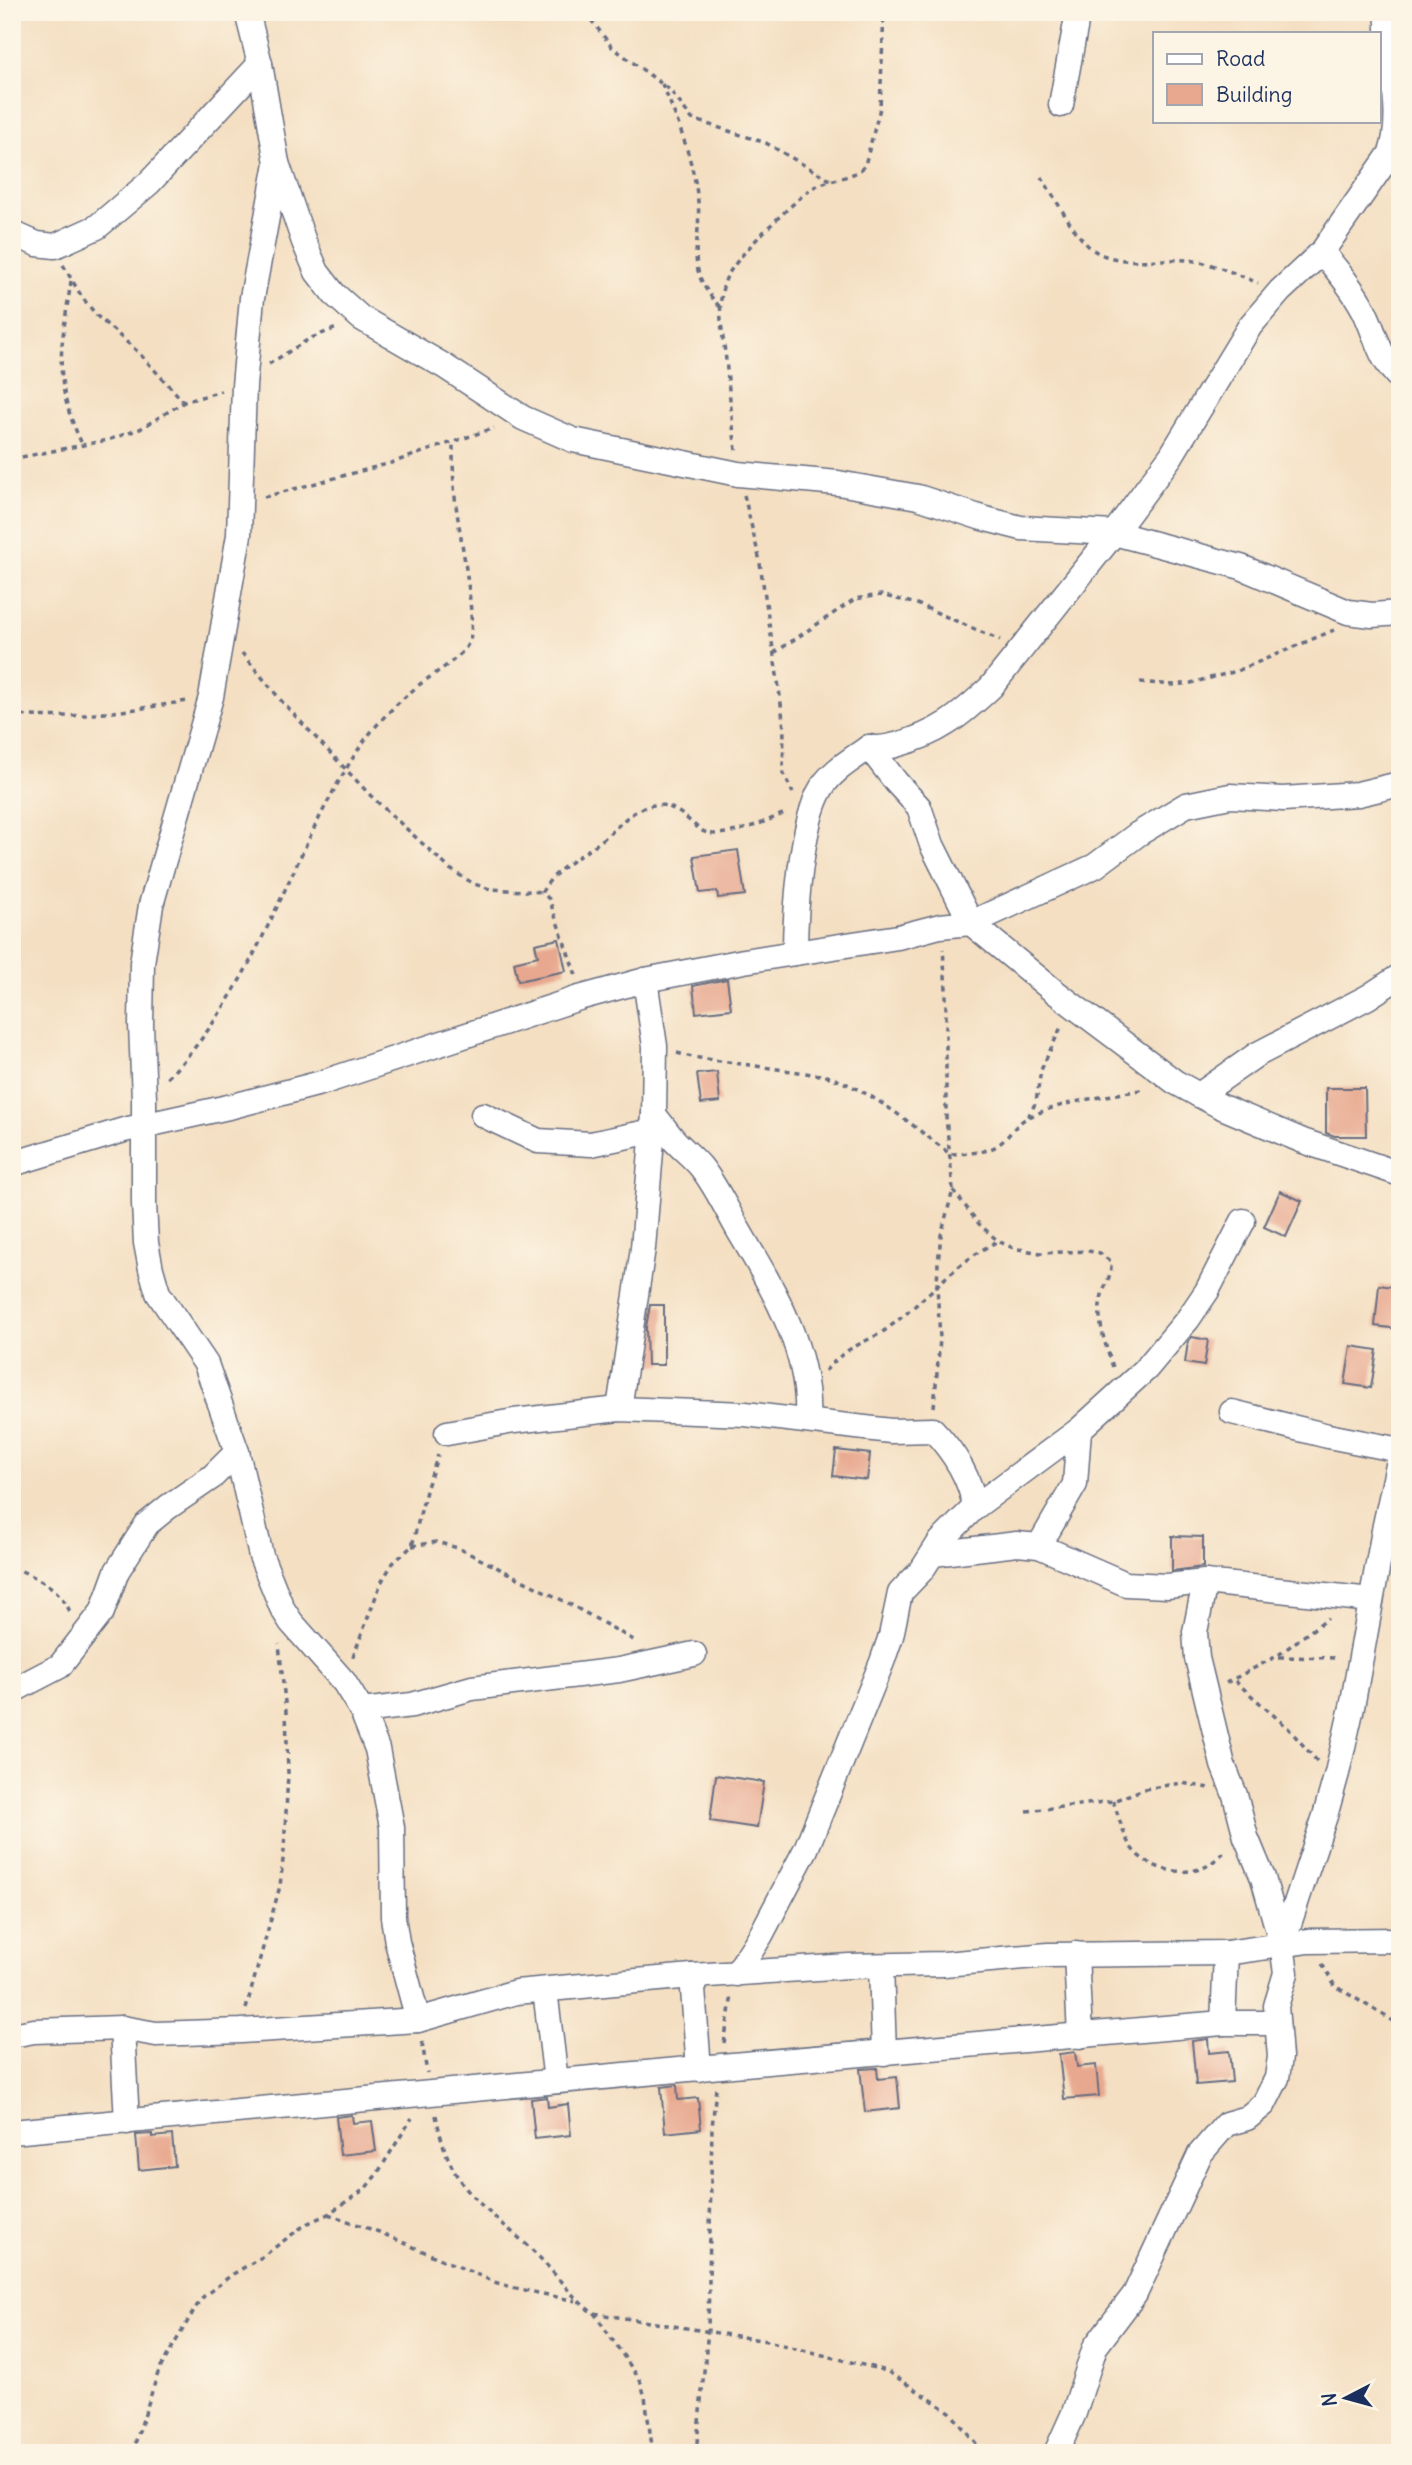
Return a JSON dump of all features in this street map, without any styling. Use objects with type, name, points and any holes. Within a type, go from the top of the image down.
[{"type":"street","points":[[247,12],[260,64],[277,163],[317,272],[334,294],[361,318],[444,366],[523,418],[573,440],[738,474],[838,483],[918,496],[1021,528],[1114,533],[1241,567],[1333,607],[1372,615],[1400,613]]},
{"type":"street","points":[[1062,105],[1078,12]]},
{"type":"street","points":[[869,747],[877,750],[942,729],[990,687],[1114,533],[1171,456],[1250,327],[1280,291],[1322,251],[1395,152],[1397,121],[1388,41],[1388,12]]},
{"type":"street","points":[[12,233],[37,244],[55,246],[97,227],[149,183],[260,64]]},
{"type":"street","points":[[277,163],[252,298],[244,386],[239,535],[211,697],[145,934],[141,988],[144,1203],[151,1269],[158,1293],[206,1364],[237,1452],[261,1556],[282,1608],[344,1682],[362,1711],[377,1749],[392,1827],[393,1917],[418,2020]]},
{"type":"street","points":[[1322,251],[1363,310],[1381,356],[1400,378]]},
{"type":"street","points":[[795,953],[806,810],[827,782],[869,747]]},
{"type":"street","points":[[869,747],[919,807],[932,845],[971,923],[1067,1001],[1175,1082],[1222,1107],[1303,1140],[1400,1174]]},
{"type":"street","points":[[12,1164],[89,1139],[321,1083],[579,998],[645,980],[898,937],[940,926],[971,923],[1095,866],[1138,834],[1186,805],[1230,796],[1283,799],[1358,794],[1400,784]]},
{"type":"street","points":[[1199,1095],[1256,1055],[1368,997],[1400,976]]},
{"type":"street","points":[[619,1409],[643,1248],[653,1123],[654,1046],[645,980]]},
{"type":"street","points":[[482,1115],[538,1141],[591,1144],[653,1123]]},
{"type":"street","points":[[653,1123],[700,1165],[786,1318],[808,1386],[807,1420]]},
{"type":"street","points":[[736,1974],[761,1935],[806,1849],[882,1662],[891,1636],[900,1593],[922,1570],[956,1524],[1079,1430],[1146,1369],[1188,1319],[1207,1291],[1243,1221]]},
{"type":"street","points":[[447,1433],[514,1421],[619,1409],[745,1414],[891,1431],[933,1430],[952,1454],[971,1486],[975,1507]]},
{"type":"street","points":[[1232,1412],[1328,1436],[1400,1450]]},
{"type":"street","points":[[1039,1546],[1075,1484],[1079,1430]]},
{"type":"street","points":[[12,1691],[60,1666],[102,1612],[117,1571],[147,1524],[204,1484],[237,1452]]},
{"type":"street","points":[[1282,1945],[1325,1816],[1336,1773],[1360,1659],[1362,1599],[1392,1529],[1400,1456]]},
{"type":"street","points":[[933,1554],[1017,1544],[1039,1546],[1126,1584],[1167,1586],[1205,1582],[1362,1599]]},
{"type":"street","points":[[1056,2453],[1073,2413],[1095,2347],[1135,2294],[1200,2154],[1226,2124],[1247,2118],[1264,2104],[1277,2078],[1280,2057],[1276,2006],[1286,1973],[1282,1945],[1263,1878],[1246,1837],[1235,1795],[1223,1765],[1196,1658],[1195,1632],[1205,1582]]},
{"type":"street","points":[[362,1711],[412,1705],[472,1688],[619,1670],[684,1656]]},
{"type":"street","points":[[12,2035],[34,2031],[122,2028],[156,2034],[242,2031],[418,2020],[516,1992],[692,1976],[944,1964],[1076,1954],[1226,1953],[1308,1941],[1400,1940]]},
{"type":"street","points":[[1223,2023],[1226,1953]]},
{"type":"street","points":[[1076,1954],[1080,2036]]},
{"type":"street","points":[[881,1966],[884,2053]]},
{"type":"street","points":[[692,1976],[710,2068]]},
{"type":"street","points":[[545,1990],[556,2081]]},
{"type":"street","points":[[12,2132],[1223,2023],[1277,2023]]},
{"type":"street","points":[[122,2028],[127,2122]]},
{"type":"path","points":[[585,12],[612,47],[670,90],[687,114],[697,122],[766,143],[830,180]]},
{"type":"path","points":[[542,892],[548,881],[559,871],[586,853],[623,820],[648,806],[662,804],[672,808],[700,830],[716,834],[806,810],[783,773],[783,728],[774,653],[760,557],[738,474],[720,307],[724,282],[768,228],[811,189],[830,180],[859,172],[865,165],[880,108],[884,12]]},
{"type":"path","points":[[662,84],[685,146],[697,192],[697,269],[706,292],[720,307]]},
{"type":"path","points":[[1041,177],[1070,222],[1096,251],[1130,260],[1189,260],[1280,291]]},
{"type":"path","points":[[55,246],[82,297],[97,316],[138,352],[184,402]]},
{"type":"path","points":[[72,279],[62,336],[61,377],[65,401],[83,446]]},
{"type":"path","points":[[12,459],[83,446],[140,429],[184,402],[244,386],[265,367],[298,346],[361,318]]},
{"type":"path","points":[[240,504],[360,472],[523,418]]},
{"type":"path","points":[[144,1099],[178,1068],[206,1034],[278,907],[299,856],[346,769],[381,720],[412,691],[462,652],[470,640],[470,604],[454,487],[453,441]]},
{"type":"path","points":[[774,653],[855,599],[881,595],[917,604],[1021,648]]},
{"type":"path","points":[[1140,681],[1181,685],[1237,671],[1372,615]]},
{"type":"path","points":[[221,631],[260,672],[284,704],[371,796],[450,869],[474,884],[490,889],[542,892],[548,899],[576,972],[579,998]]},
{"type":"path","points":[[12,714],[44,716],[121,711],[211,697]]},
{"type":"path","points":[[933,1430],[940,1339],[936,1285],[941,1235],[953,1190],[946,1117],[944,961],[940,926]]},
{"type":"path","points":[[1028,1117],[1036,1102],[1041,1070],[1059,1036],[1067,1001]]},
{"type":"path","points":[[654,1046],[692,1058],[827,1076],[841,1081],[864,1090],[886,1104],[950,1154],[979,1152],[996,1147],[1015,1126],[1028,1117],[1076,1102],[1175,1082]]},
{"type":"path","points":[[953,1190],[979,1224],[998,1241],[1013,1248],[1041,1253],[1088,1251],[1100,1253],[1111,1262],[1112,1274],[1100,1300],[1102,1335],[1121,1391]]},
{"type":"path","points":[[808,1386],[852,1348],[892,1326],[969,1257],[998,1241]]},
{"type":"path","points":[[412,1546],[427,1486],[447,1433]]},
{"type":"path","points":[[344,1682],[381,1583],[392,1564],[412,1546],[436,1542],[458,1548],[644,1646],[684,1656]]},
{"type":"path","points":[[12,1567],[54,1587],[65,1600],[74,1622],[76,1647]]},
{"type":"path","points":[[1204,1688],[1234,1681],[1277,1657],[1362,1599]]},
{"type":"path","points":[[242,2031],[259,1956],[280,1886],[285,1851],[288,1773],[286,1712],[279,1643]]},
{"type":"path","points":[[1277,1657],[1360,1659]]},
{"type":"path","points":[[1234,1681],[1288,1728],[1310,1755],[1336,1773]]},
{"type":"path","points":[[1027,1811],[1113,1801],[1144,1789],[1182,1783],[1235,1795]]},
{"type":"path","points":[[1113,1801],[1129,1844],[1146,1863],[1174,1871],[1191,1871],[1208,1866],[1246,1837]]},
{"type":"path","points":[[1308,1941],[1335,1986],[1400,2025]]},
{"type":"path","points":[[696,2453],[708,2330],[714,2098],[710,2068],[736,1974]]},
{"type":"path","points":[[418,2020],[429,2085]]},
{"type":"path","points":[[434,2108],[441,2139],[468,2192],[538,2256],[577,2301],[593,2313],[640,2380],[653,2453]]},
{"type":"path","points":[[132,2453],[159,2370],[195,2306],[233,2274],[262,2257],[306,2224],[328,2214],[365,2189],[416,2114]]},
{"type":"path","points":[[328,2214],[379,2232],[494,2281],[577,2301]]},
{"type":"path","points":[[593,2313],[625,2320],[708,2330],[814,2351],[887,2371],[950,2412],[984,2453]]},
{"type":"building","points":[[738,850],[745,895],[718,898],[717,891],[700,893],[694,856]]},
{"type":"building","points":[[559,939],[566,971],[518,981],[514,962],[538,956],[535,944]]},
{"type":"building","points":[[727,979],[731,1009],[696,1013],[693,986]]},
{"type":"building","points":[[717,1072],[720,1102],[701,1104],[697,1074]]},
{"type":"building","points":[[1326,1088],[1365,1088],[1366,1136],[1335,1136],[1326,1133]]},
{"type":"building","points":[[1280,1191],[1302,1201],[1286,1237],[1264,1227]]},
{"type":"building","points":[[1379,1285],[1400,1288],[1400,1329],[1375,1326]]},
{"type":"building","points":[[650,1305],[664,1305],[664,1365],[647,1365],[646,1327]]},
{"type":"building","points":[[1192,1337],[1208,1340],[1204,1366],[1185,1363],[1188,1342]]},
{"type":"building","points":[[1351,1346],[1377,1350],[1371,1388],[1345,1384]]},
{"type":"building","points":[[836,1450],[870,1454],[867,1480],[833,1476]]},
{"type":"building","points":[[1172,1536],[1203,1537],[1203,1567],[1172,1571]]},
{"type":"building","points":[[716,1775],[764,1782],[757,1828],[710,1821]]},
{"type":"building","points":[[1208,2039],[1209,2053],[1229,2051],[1232,2082],[1196,2085],[1192,2041]]},
{"type":"building","points":[[1075,2052],[1077,2067],[1096,2065],[1099,2096],[1064,2099],[1059,2054]]},
{"type":"building","points":[[877,2068],[878,2079],[897,2077],[900,2108],[865,2112],[860,2069]]},
{"type":"building","points":[[677,2085],[678,2100],[698,2098],[701,2129],[665,2133],[661,2087]]},
{"type":"building","points":[[547,2097],[548,2107],[568,2104],[571,2135],[535,2139],[531,2099]]},
{"type":"building","points":[[352,2115],[353,2123],[372,2121],[376,2151],[340,2155],[336,2117]]},
{"type":"building","points":[[152,2134],[152,2137],[172,2135],[175,2166],[139,2170],[136,2135]]}]
